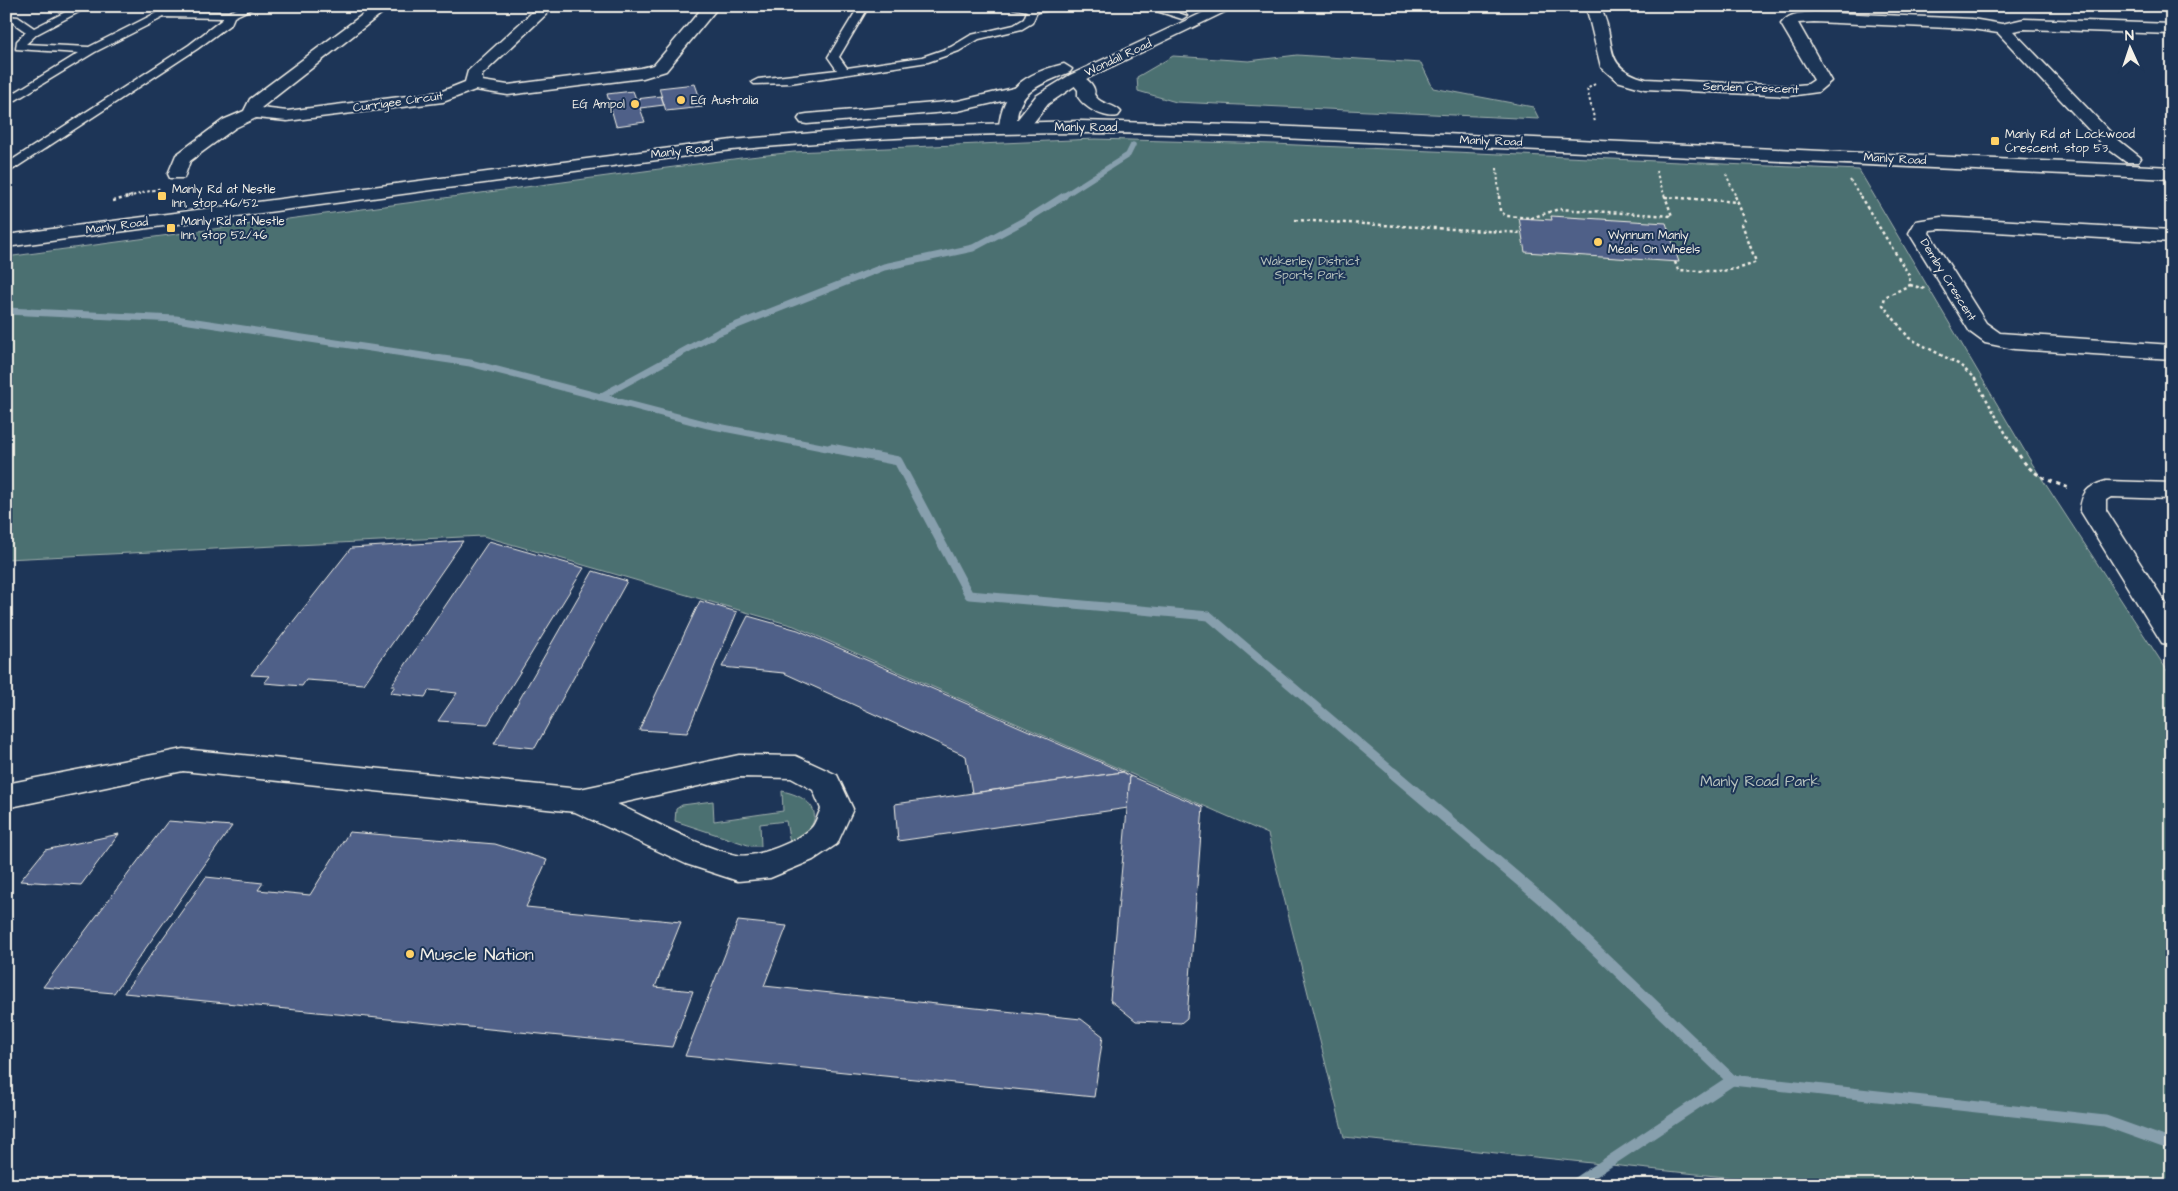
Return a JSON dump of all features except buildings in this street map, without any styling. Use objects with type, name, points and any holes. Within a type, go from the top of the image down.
[{"type":"main road","points":[[177,174],[182,159],[229,124],[254,113],[252,109],[256,102],[384,6]]},
{"type":"main road","points":[[473,85],[474,74],[548,6]]},
{"type":"main road","name":"Currigee Circuit","points":[[254,113],[287,116],[433,99],[473,85],[508,90],[660,68],[712,6]]},
{"type":"main road","name":"Wondall Road","points":[[1012,123],[1030,113],[1050,93],[1076,78],[1230,6]]},
{"type":"main road","points":[[1591,6],[1596,14],[1609,67],[1623,78]]},
{"type":"main road","points":[[2166,6],[2172,11]]},
{"type":"main road","name":"Wondall Road","points":[[795,120],[958,106],[1018,92],[1190,10]]},
{"type":"main road","name":"Senden Crescent","points":[[1623,78],[1645,84],[1789,91],[1812,88],[1823,81],[1789,24],[1793,19],[1814,17],[1962,23],[2004,29]]},
{"type":"main road","points":[[2132,158],[2105,136],[2007,35],[2004,29],[2024,24],[2172,29]]},
{"type":"main road","points":[[1076,78],[1086,89],[1086,97],[1089,100],[1112,112]]},
{"type":"main road","points":[[1012,123],[1010,103],[1018,92]]},
{"type":"main road","name":"Manly Road","points":[[1030,113],[1112,112],[1230,115],[2172,160]]},
{"type":"main road","name":"Manly Road","points":[[6,227],[725,132],[893,119],[1236,130],[1677,148],[2172,173]]},
{"type":"main road","name":"Manly Road","points":[[6,241],[732,145],[1012,123]]},
{"type":"main road","name":"Demby Crescent","points":[[2172,236],[1941,223],[1923,225],[1919,233],[1978,327],[1993,338],[2014,342],[2172,352]]},
{"type":"main road","points":[[2172,491],[2106,489],[2094,497],[2093,510],[2172,636]]},
{"type":"main road","points":[[6,796],[183,760],[580,801],[739,766],[796,767],[826,783],[837,808],[825,835],[801,851],[770,865],[738,868],[698,855],[580,801]]},
{"type":"lane","points":[[6,10],[12,6]]},
{"type":"lane","points":[[85,6],[33,32],[22,41],[20,47],[91,50]]},
{"type":"lane","points":[[6,103],[91,50],[162,14],[171,6]]},
{"type":"lane","points":[[162,14],[230,15],[252,6]]},
{"type":"lane","points":[[844,71],[833,57],[864,6]]},
{"type":"lane","points":[[1008,6],[1033,9],[1059,6]]},
{"type":"lane","points":[[1146,6],[1190,10]]},
{"type":"lane","points":[[758,82],[790,80],[924,60],[955,50],[975,36],[1018,26],[1028,21],[1033,9]]},
{"type":"lane","points":[[6,170],[193,47],[227,22],[230,15]]},
{"type":"lane","points":[[6,19],[14,19],[33,32]]},
{"type":"path","points":[[1595,122],[1587,96],[1587,89],[1597,83],[1623,78]]},
{"type":"path","points":[[1497,168],[1500,211],[1506,216],[1531,218],[1560,209],[1672,216],[1654,166]]},
{"type":"path","points":[[1675,262],[1678,270],[1699,271],[1747,268],[1756,262],[1742,224],[1745,220],[1739,202],[1724,168]]},
{"type":"path","points":[[113,201],[162,188],[177,174]]},
{"type":"path","points":[[1848,178],[1854,184],[1909,275],[1910,285],[1886,297],[1883,305],[1909,338],[1960,365],[1976,379],[2023,463],[2037,476],[2094,497]]},
{"type":"path","points":[[1665,197],[1739,202]]},
{"type":"path","points":[[1296,220],[1522,233]]},
{"type":"green space","points":[[1297,55],[1421,63],[1433,88],[1533,107],[1539,119],[1176,102],[1138,91],[1137,77],[1173,56],[1249,61]]},
{"type":"green space","name":"Manly Road Park","points":[[1095,139],[1274,144],[1859,170],[2033,465],[2172,678],[2172,1185],[1801,1185],[1344,1137],[1268,834],[794,626],[483,536],[6,559],[6,257],[794,152]]},
{"type":"green space","points":[[782,791],[805,800],[811,806],[814,813],[814,821],[809,828],[802,836],[790,843],[786,821],[760,824],[761,846],[751,846],[675,821],[676,809],[682,805],[713,801],[714,821],[783,811]]},
{"type":"waterway","points":[[1062,197],[1128,155],[1133,145]]},
{"type":"waterway","points":[[600,397],[717,333],[884,267],[973,248],[1029,218],[1064,196]]},
{"type":"waterway","points":[[6,311],[176,319],[470,363],[600,397]]},
{"type":"waterway","points":[[600,397],[708,425],[837,450]]},
{"type":"waterway","points":[[831,448],[898,461],[969,595],[1209,616],[1395,774]]},
{"type":"waterway","points":[[1393,773],[1552,908],[1732,1080]]},
{"type":"waterway","points":[[1574,1185],[1732,1080]]},
{"type":"waterway","points":[[1732,1080],[2105,1121],[2172,1145]]},
{"type":"place","name":"EG Australia","points":[[681,100]]},
{"type":"place","name":"EG Ampol","points":[[635,104]]},
{"type":"place","name":"Manly Rd at Lockwood Crescent, stop 53","points":[[1995,141]]},
{"type":"place","name":"Manly Rd at Nestle Inn, stop 46/52","points":[[162,196]]},
{"type":"place","name":"Manly Rd at Nestle Inn, stop 52/46","points":[[171,228]]},
{"type":"place","name":"Wynnum Manly Meals On Wheels","points":[[1598,242]]},
{"type":"place","name":"Muscle Nation","points":[[410,954]]},
{"type":"park label","name":"Wakerley District Sports Park","points":[[1310,268]]}]
